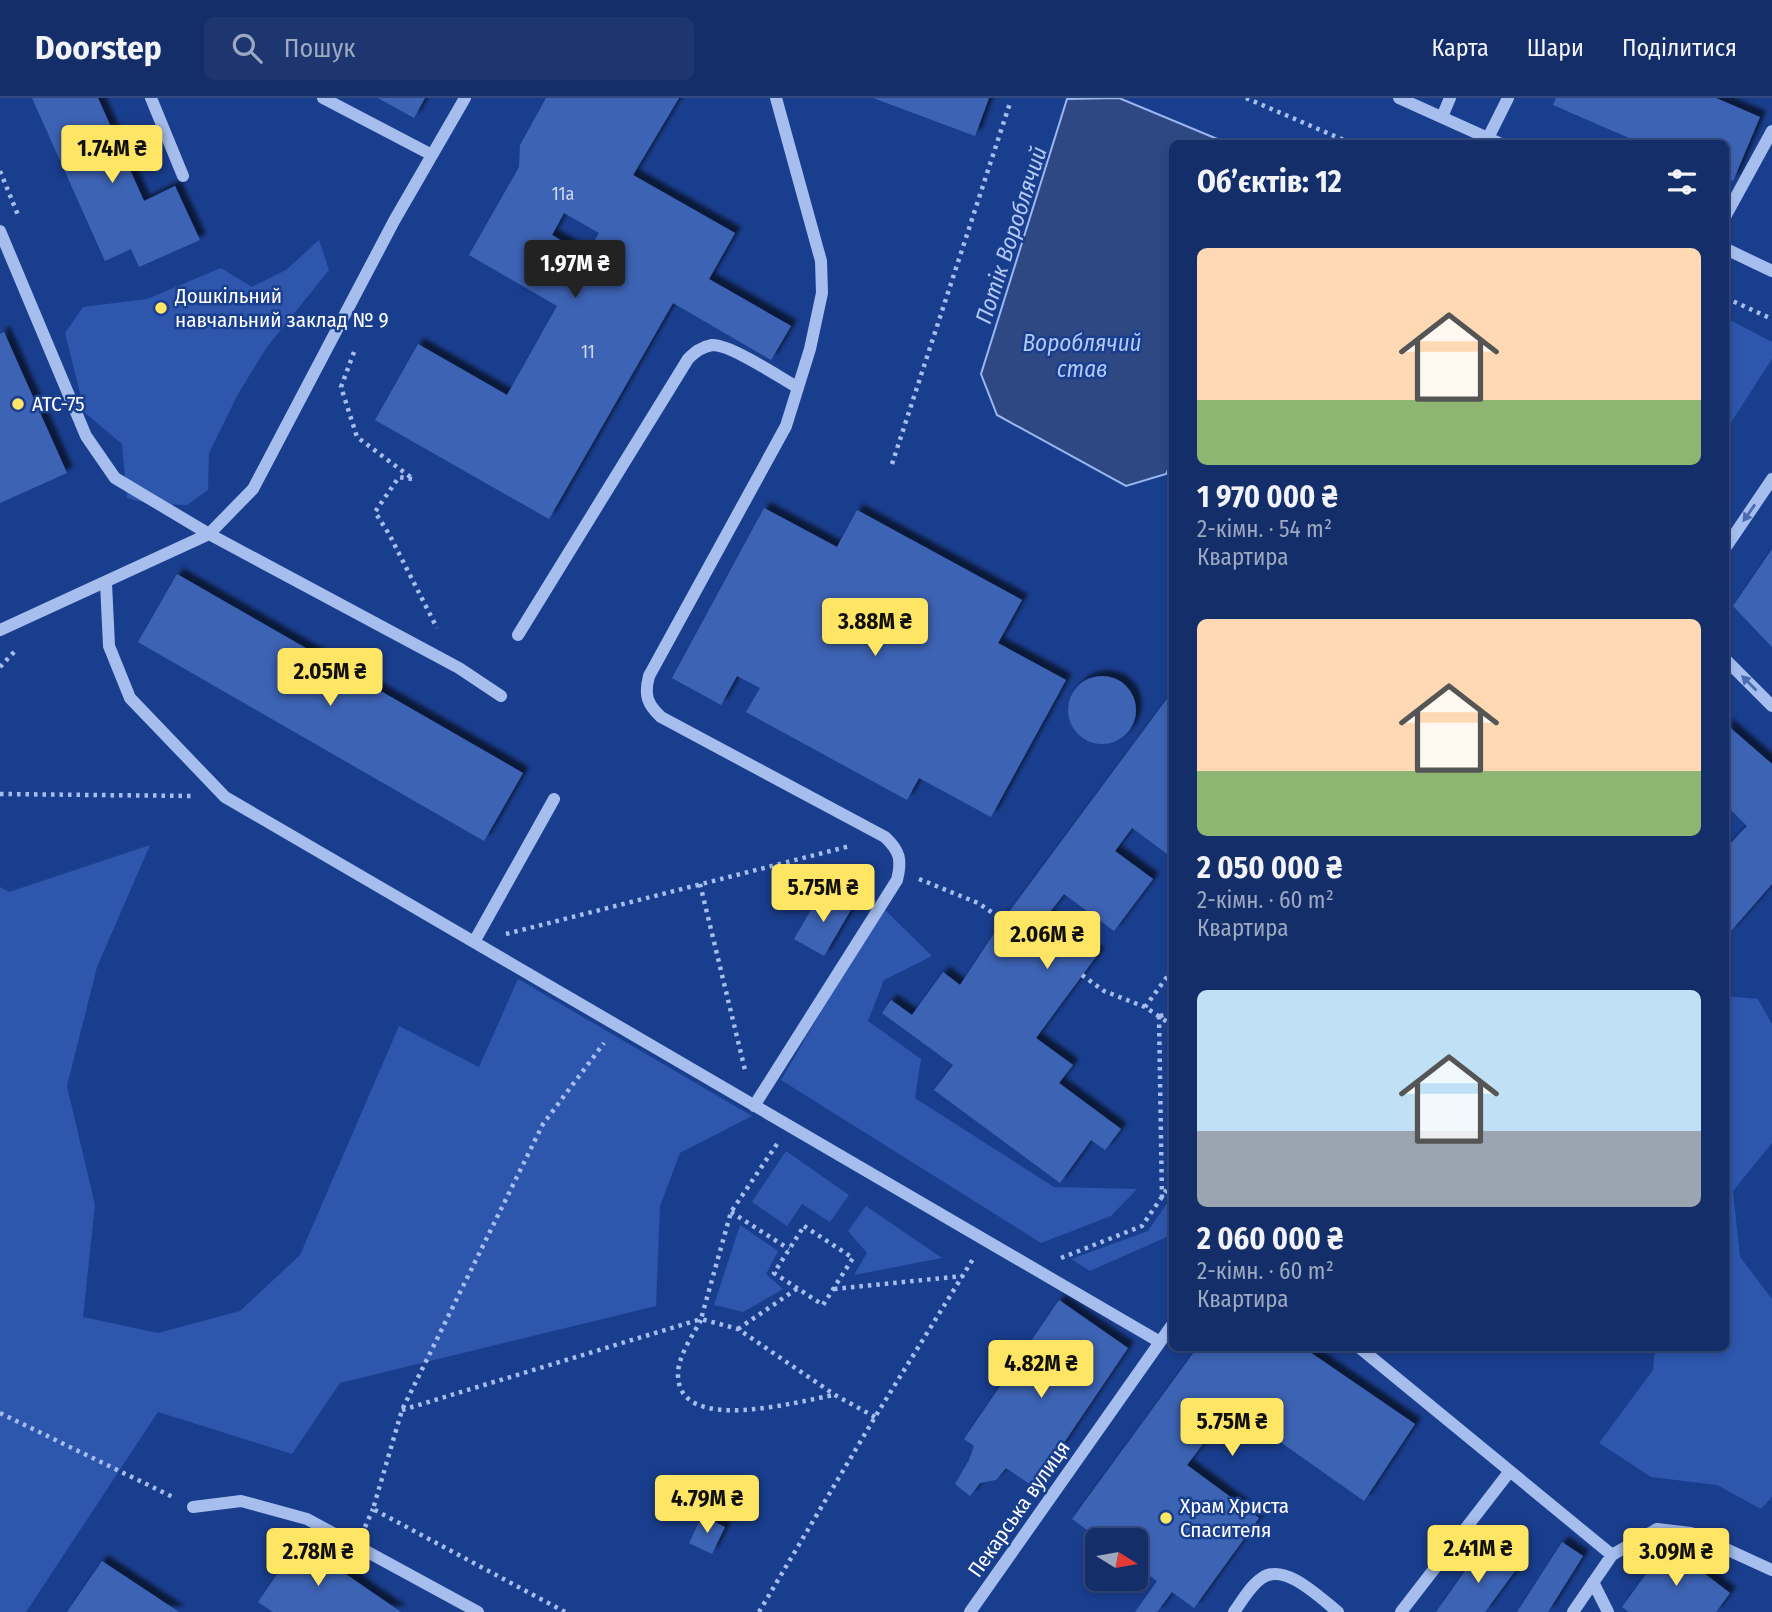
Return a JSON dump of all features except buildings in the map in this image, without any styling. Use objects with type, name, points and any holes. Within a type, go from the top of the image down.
[{"type":"street","points":[[151,98],[183,176]]},
{"type":"street","points":[[323,98],[432,155]]},
{"type":"street","points":[[0,630],[209,534],[253,489],[394,221],[465,98]]},
{"type":"street","points":[[754,1105],[897,880],[901,864],[897,848],[885,837],[661,717],[650,707],[645,691],[649,676],[786,426],[810,349],[822,293],[821,261],[776,98]]},
{"type":"street","points":[[1399,98],[1492,140]]},
{"type":"street","points":[[1442,117],[1450,98]]},
{"type":"street","points":[[1494,140],[1508,98]]},
{"type":"street","points":[[1729,210],[1772,131]]},
{"type":"street","points":[[0,232],[86,436],[115,478],[209,534],[459,668],[501,696]]},
{"type":"street","points":[[1729,250],[1772,271]]},
{"type":"street","points":[[518,635],[688,359],[699,349],[714,345],[729,349],[797,387]]},
{"type":"street","points":[[1729,543],[1772,479]]},
{"type":"street","points":[[106,583],[108,646],[130,698],[225,797],[1160,1342]]},
{"type":"street","points":[[1729,663],[1772,706]]},
{"type":"street","points":[[474,942],[554,799]]},
{"type":"street","name":"Пекарська вулиця","points":[[970,1612],[1169,1329]]},
{"type":"street","points":[[1364,1351],[1612,1555]]},
{"type":"street","points":[[1401,1612],[1510,1471]]},
{"type":"street","points":[[193,1507],[241,1501],[307,1519],[478,1612]]},
{"type":"street","points":[[1573,1612],[1612,1555],[1657,1529],[1691,1533],[1772,1570]]},
{"type":"street","points":[[1234,1612],[1261,1578],[1274,1572],[1286,1574],[1338,1612]]},
{"type":"street","points":[[1593,1582],[1608,1612]]},
{"type":"path","points":[[1246,98],[1344,140]]},
{"type":"path","points":[[892,464],[1010,103]]},
{"type":"path","points":[[1729,299],[1772,319]]},
{"type":"path","points":[[358,341],[341,387],[357,437],[413,479],[399,477],[375,512],[439,632]]},
{"type":"path","points":[[0,794],[225,797]]},
{"type":"path","points":[[474,942],[885,837]]},
{"type":"path","points":[[899,870],[978,903],[1003,920]]},
{"type":"path","points":[[700,884],[754,1105]]},
{"type":"path","points":[[1145,1007],[1169,974]]},
{"type":"path","points":[[1082,975],[1104,991],[1145,1007],[1169,1023]]},
{"type":"path","points":[[1160,1016],[1169,1014]]},
{"type":"path","points":[[1160,1016],[1162,1199]]},
{"type":"path","points":[[565,1612],[373,1509],[402,1410],[543,1124],[617,1025]]},
{"type":"path","points":[[789,1126],[731,1212],[701,1319],[682,1356],[678,1373],[681,1389],[689,1400],[703,1407],[743,1411],[835,1395]]},
{"type":"path","points":[[1034,1269],[1142,1226],[1169,1187]]},
{"type":"path","points":[[731,1212],[789,1249]]},
{"type":"path","points":[[804,1226],[853,1258],[823,1304],[798,1288],[774,1273],[804,1226]]},
{"type":"path","points":[[759,1612],[875,1417],[985,1240]]},
{"type":"path","points":[[834,1289],[963,1276]]},
{"type":"path","points":[[738,1329],[798,1288]]},
{"type":"path","points":[[402,1410],[701,1319],[738,1329],[835,1395],[875,1417]]},
{"type":"path","points":[[0,1413],[193,1507]]},
{"type":"shaded area","points":[[319,240],[329,270],[267,347],[238,394],[209,453],[208,490],[187,505],[150,504],[127,498],[122,444],[85,413],[65,333],[83,307],[147,299],[221,268],[252,287],[286,270]]},
{"type":"shaded area","points":[[1729,320],[1772,342],[1772,359],[1729,425]]},
{"type":"shaded area","points":[[150,845],[97,967],[67,1086],[95,1205],[83,1317],[158,1333],[240,1311],[300,1255],[399,1026],[479,1067],[518,979],[752,1116],[680,1153],[660,1206],[656,1306],[340,1383],[292,1454],[158,1412],[26,1612],[0,1612],[0,887],[9,892]]},
{"type":"shaded area","points":[[882,907],[932,956],[884,980],[868,1021],[921,1059],[915,1098],[1054,1187],[1137,1189],[1111,1216],[1041,1243],[781,1080]]},
{"type":"shaded area","points":[[1729,996],[1758,999],[1772,1024],[1772,1143],[1733,1191],[1740,1257],[1772,1299],[1772,1497],[1761,1509],[1717,1485],[1651,1477],[1599,1443],[1653,1370],[1655,1351],[1729,1351]]},
{"type":"shaded area","points":[[786,1151],[849,1195],[830,1222],[802,1204],[787,1226],[752,1202]]},
{"type":"shaded area","points":[[1169,1200],[1169,1236],[1090,1271],[1071,1259],[1148,1231]]},
{"type":"shaded area","points":[[866,1206],[942,1258],[854,1275],[867,1253],[848,1231]]},
{"type":"shaded area","points":[[740,1225],[778,1251],[766,1274],[783,1289],[743,1312],[714,1305]]},
{"type":"water","name":"Вороблячий став","points":[[1119,98],[1220,140],[1169,140],[1169,468],[1166,474],[1126,486],[997,415],[981,374],[1067,99]]},
{"type":"place","name":"Дошкільний навчальний заклад № 9","points":[[161,308]]},
{"type":"place","name":"АТС-75","points":[[18,404]]},
{"type":"place","name":"Храм Христа Спасителя","points":[[1166,1518]]},
{"type":"water label","name":"Потік Вороблячий","points":[[1011,235]]}]
